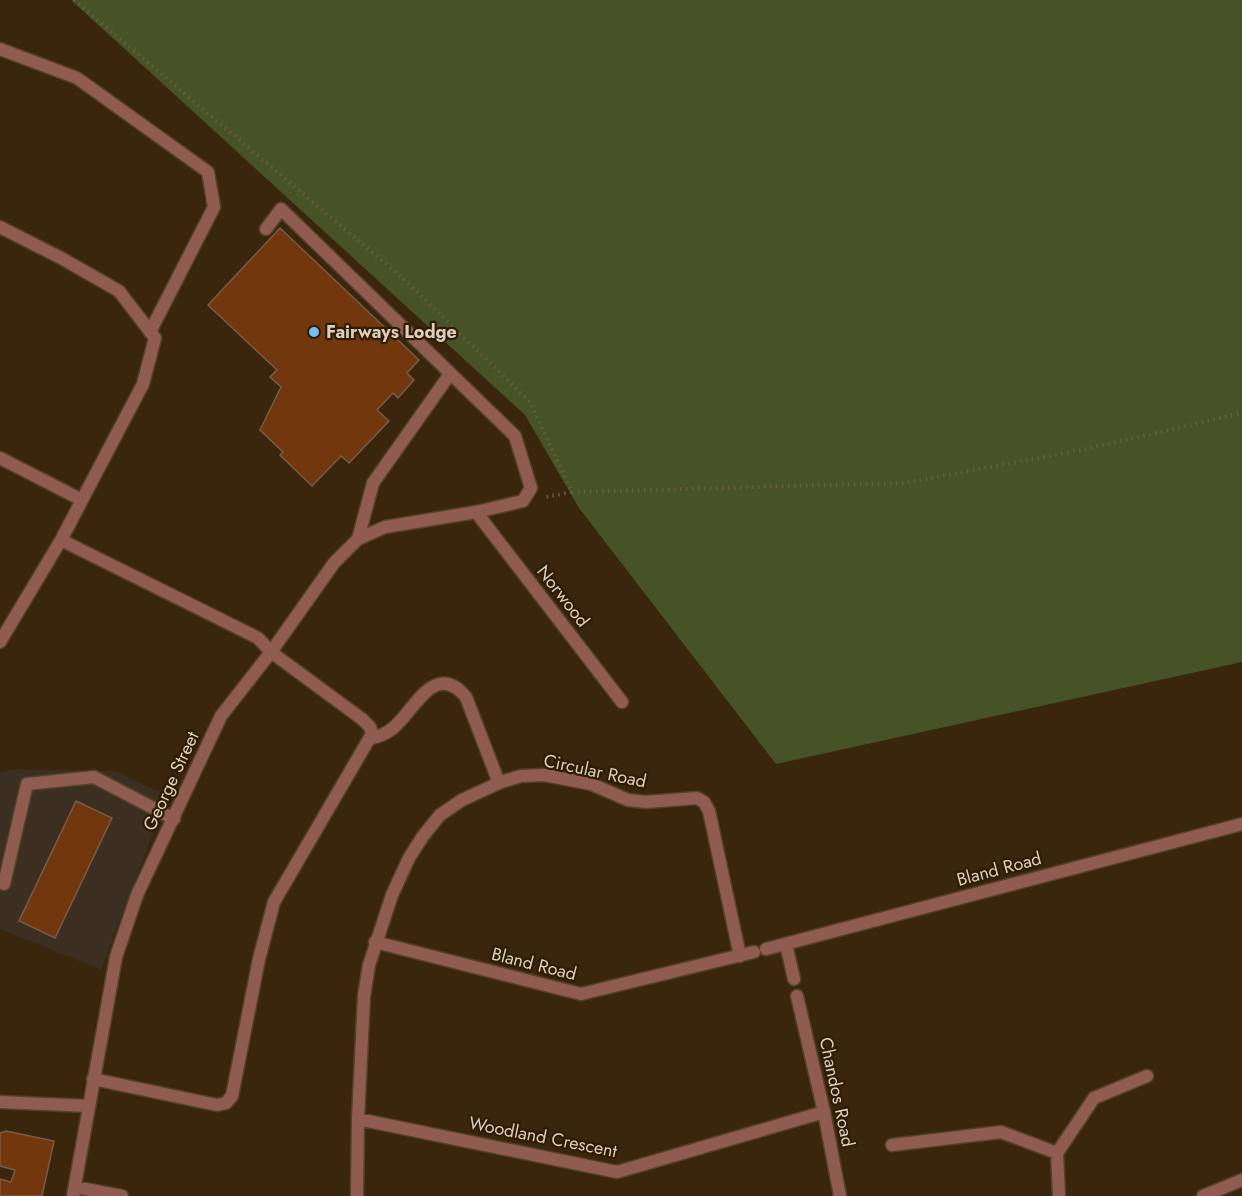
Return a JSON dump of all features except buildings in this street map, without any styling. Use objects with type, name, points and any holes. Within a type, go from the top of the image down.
[{"type":"street","points":[[0,48],[76,78],[208,172],[214,207],[150,332]]},
{"type":"street","points":[[266,229],[281,209],[515,436],[531,488],[523,501]]},
{"type":"street","points":[[0,226],[119,291],[155,338],[143,384],[61,540],[0,642]]},
{"type":"street","points":[[358,538],[373,483],[450,374]]},
{"type":"street","points":[[0,458],[82,500]]},
{"type":"street","name":"George Street","points":[[74,1191],[116,957],[137,895],[221,716],[271,652],[334,563],[358,538],[386,527],[476,513],[523,501]]},
{"type":"street","name":"Norwood","points":[[476,513],[622,702]]},
{"type":"street","points":[[61,540],[258,638],[271,652],[362,719],[370,727],[372,734],[274,902],[259,959],[231,1096],[226,1103],[217,1105],[93,1079]]},
{"type":"street","points":[[370,738],[381,736],[394,727],[428,689],[439,684],[450,685],[459,689],[466,697],[499,783]]},
{"type":"street","name":"Circular Road","points":[[357,1196],[364,996],[375,942],[392,895],[409,858],[440,816],[462,800],[499,783],[521,776],[544,775],[591,784],[628,800],[646,802],[697,798],[704,802],[709,811],[740,956]]},
{"type":"street","points":[[4,884],[27,784],[94,777],[174,819]]},
{"type":"street","name":"Bland Road","points":[[375,942],[581,994],[760,951],[1242,824]]},
{"type":"street","points":[[786,944],[794,979]]},
{"type":"street","name":"Chandos Road","points":[[797,996],[824,1112],[840,1196]]},
{"type":"street","points":[[1059,1196],[1057,1153],[1094,1098],[1147,1076]]},
{"type":"street","points":[[0,1102],[88,1106]]},
{"type":"street","name":"Woodland Crescent","points":[[358,1119],[617,1172],[824,1112]]},
{"type":"street","points":[[892,1145],[1001,1132],[1057,1153]]},
{"type":"street","points":[[1203,1196],[1242,1180]]},
{"type":"street","points":[[74,1191],[122,1196]]},
{"type":"path","points":[[74,0],[406,281],[530,402],[573,492]]},
{"type":"path","points":[[523,501],[573,492],[903,483],[1082,450],[1242,413]]},
{"type":"shaded area","points":[[12,769],[114,771],[167,796],[101,970],[0,929],[0,773]]},
{"type":"green space","points":[[71,0],[1242,0],[1242,662],[776,764],[579,508],[525,415]]},
{"type":"place","name":"Fairways Lodge","points":[[314,332]]}]
